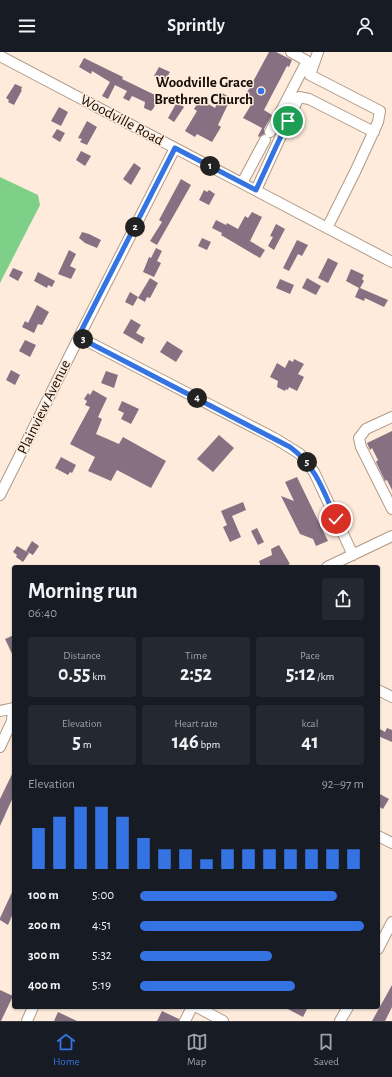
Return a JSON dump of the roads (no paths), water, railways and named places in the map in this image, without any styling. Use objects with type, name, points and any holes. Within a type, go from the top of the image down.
[{"type":"street","points":[[242,183],[307,61],[291,52]]},
{"type":"street","points":[[318,52],[310,75],[380,111],[374,132],[327,228]]},
{"type":"street","name":"Woodville Road","points":[[0,56],[392,262]]},
{"type":"street","points":[[256,190],[299,97],[309,99],[374,132]]},
{"type":"street","name":"Plainview Avenue","points":[[0,495],[78,337],[175,148]]},
{"type":"street","points":[[78,337],[276,438],[300,454],[314,472],[353,555]]},
{"type":"street","points":[[392,417],[366,429],[359,438],[361,447],[392,509]]},
{"type":"street","points":[[331,565],[390,541]]},
{"type":"street","points":[[380,691],[392,697]]},
{"type":"street","points":[[0,711],[12,708]]},
{"type":"street","points":[[0,747],[12,721]]},
{"type":"street","points":[[380,837],[392,843]]},
{"type":"street","points":[[380,945],[392,922]]},
{"type":"street","points":[[27,1021],[32,1009]]},
{"type":"street","points":[[185,1021],[191,1009]]},
{"type":"street","points":[[201,1009],[223,1021]]},
{"type":"street","points":[[340,1021],[347,1009]]},
{"type":"place","name":"Woodville Grace Brethren Church","points":[[261,91]]}]
